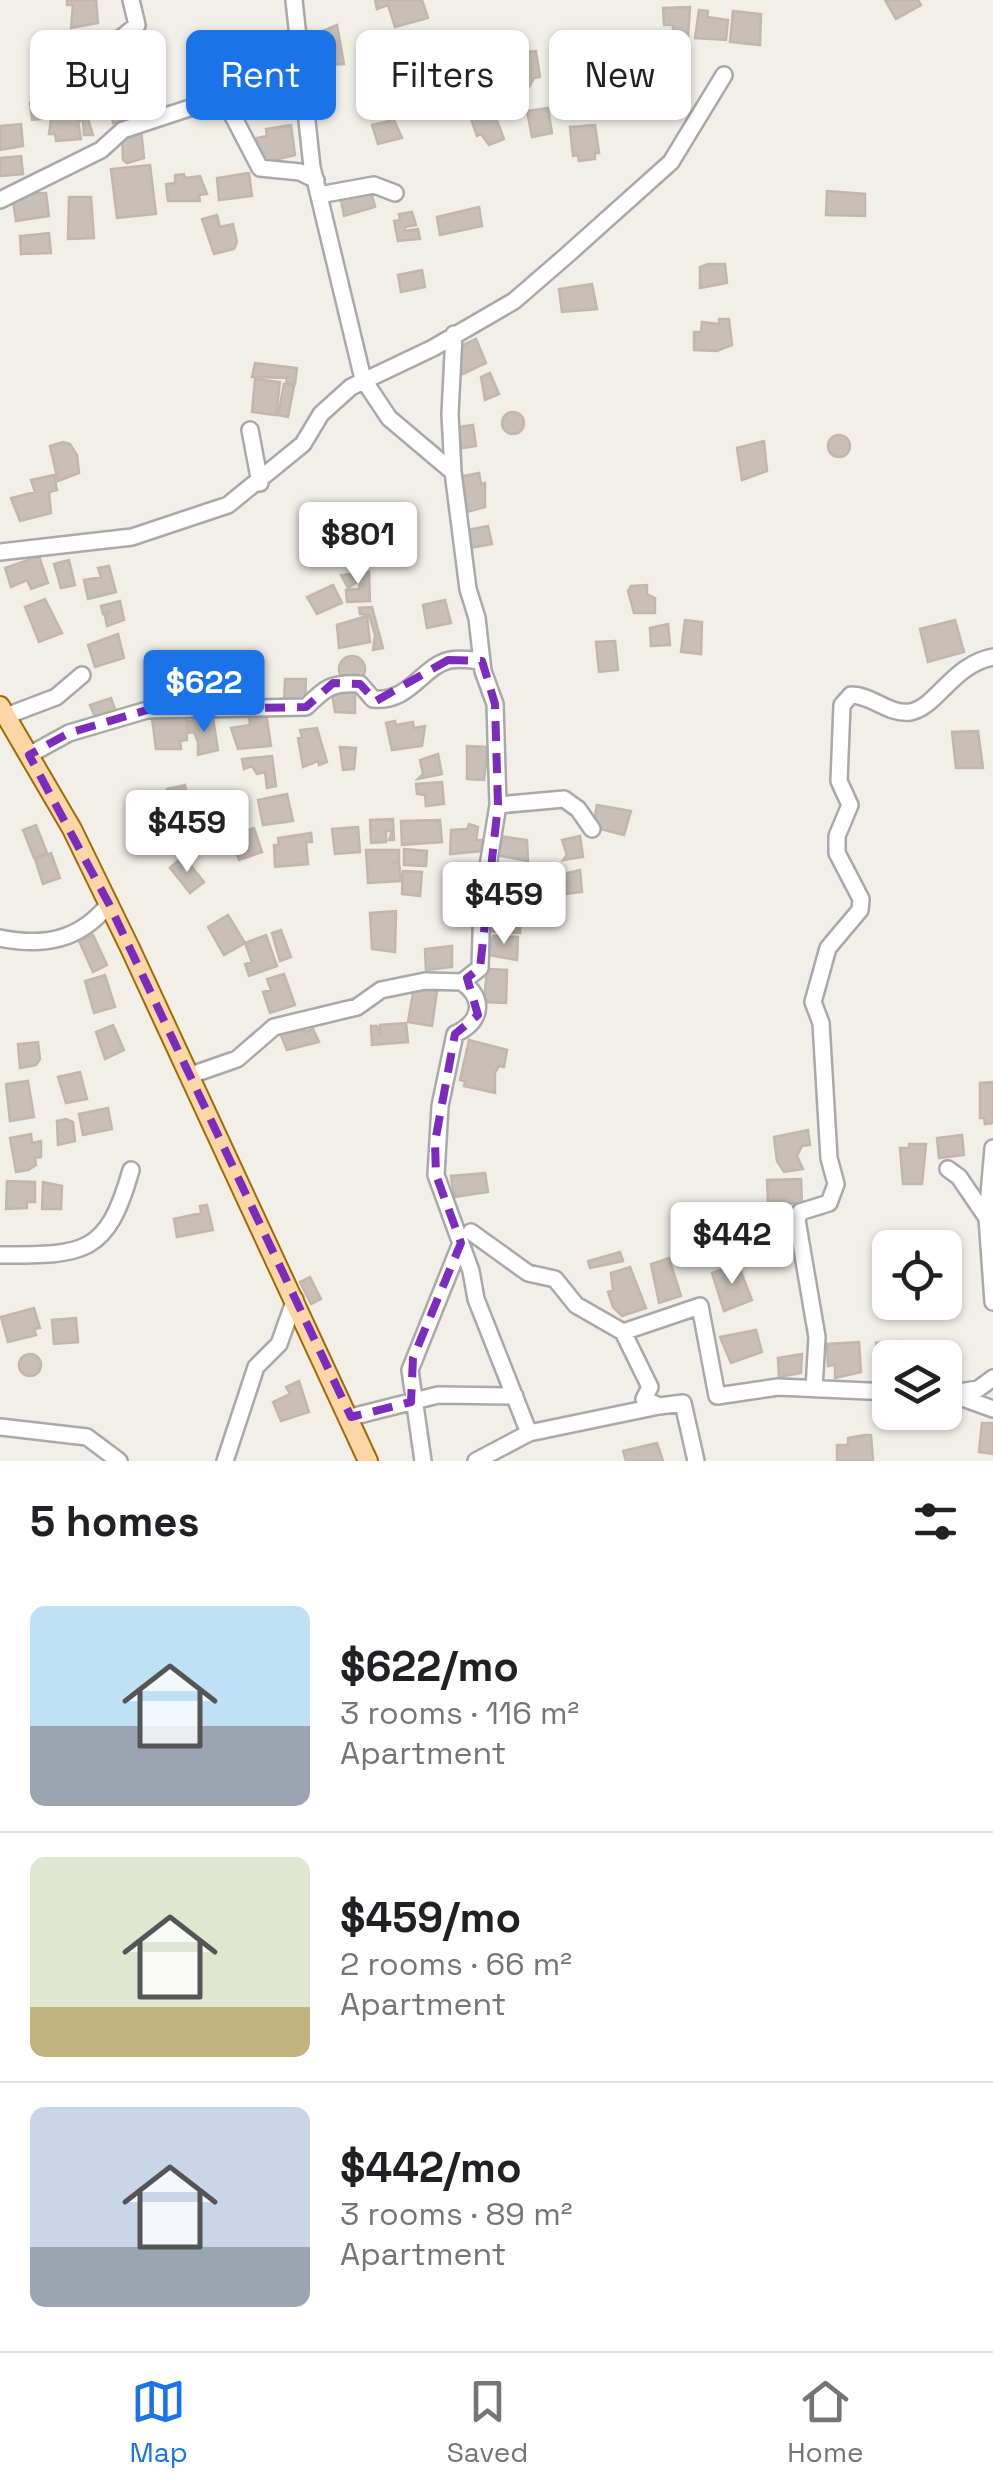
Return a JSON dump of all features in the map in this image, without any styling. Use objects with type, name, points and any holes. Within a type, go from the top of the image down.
[{"type":"main road","points":[[3,711],[109,904],[368,1461]]},
{"type":"street","points":[[130,30],[136,25],[132,0]]},
{"type":"street","points":[[294,0],[318,188],[363,379],[389,418],[454,472]]},
{"type":"street","points":[[0,552],[132,537],[228,505],[260,483],[303,444],[321,414],[363,379],[514,301],[671,162],[724,75]]},
{"type":"street","points":[[0,200],[101,150],[122,130],[222,97],[260,168],[300,172],[318,188],[374,184],[395,193]]},
{"type":"street","points":[[454,334],[450,414],[454,472],[482,661],[495,704],[498,805],[482,903],[480,968],[462,982]]},
{"type":"street","points":[[250,430],[260,483]]},
{"type":"street","points":[[814,1389],[816,1337],[797,1220],[800,1212],[829,1203],[836,1184],[828,1158],[821,1023],[813,1002],[828,948],[860,910],[861,899],[837,853],[837,836],[850,805],[838,781],[842,705],[851,694],[861,694],[908,712],[923,708],[954,674],[993,656]]},
{"type":"street","points":[[29,755],[68,733],[148,710],[306,707],[320,690],[333,683],[360,684],[373,699],[381,700],[413,686],[448,660],[482,661]]},
{"type":"street","points":[[3,711],[56,697],[82,675]]},
{"type":"street","points":[[498,805],[564,799],[578,808],[592,830]]},
{"type":"street","points":[[0,938],[56,942],[91,927],[109,904]]},
{"type":"street","points":[[191,1075],[237,1060],[274,1027],[358,1007],[381,990],[425,981],[462,982],[473,990],[479,1003],[478,1015],[469,1028],[455,1034],[435,1142],[436,1175],[466,1238],[476,1299],[529,1433]]},
{"type":"street","points":[[993,1148],[986,1218],[993,1302]]},
{"type":"street","points":[[0,1255],[78,1250],[97,1239],[116,1222],[131,1170]]},
{"type":"street","points":[[948,1170],[959,1177],[986,1218]]},
{"type":"street","points":[[466,1238],[528,1272],[554,1280],[576,1306],[623,1332],[650,1387],[644,1399],[659,1406]]},
{"type":"street","points":[[422,1461],[412,1402],[413,1358],[466,1238]]},
{"type":"street","points":[[224,1461],[256,1367],[279,1344],[295,1299]]},
{"type":"street","points":[[623,1332],[700,1306],[717,1396]]},
{"type":"street","points":[[962,1389],[991,1383]]},
{"type":"street","points":[[476,1461],[529,1433],[659,1406],[778,1387],[872,1391]]},
{"type":"street","points":[[350,1417],[450,1394],[515,1396]]},
{"type":"street","points":[[962,1398],[993,1409]]},
{"type":"street","points":[[683,1403],[696,1461]]},
{"type":"street","points":[[0,1427],[87,1438],[118,1461]]},
{"type":"highlighted area","points":[[448,660],[482,661],[495,704],[498,805],[480,968],[467,978],[478,1015],[455,1034],[435,1142],[436,1175],[461,1243],[413,1358],[411,1402],[351,1417],[109,904],[29,755],[69,733],[147,710],[306,707],[333,683],[360,684],[376,701]]},
{"type":"building","points":[[67,0],[96,0],[98,23],[71,28],[73,5],[67,5]]},
{"type":"building","points":[[375,0],[422,0],[428,18],[395,27],[388,5],[377,9]]},
{"type":"building","points":[[885,0],[918,0],[921,5],[896,19]]},
{"type":"building","points":[[690,7],[688,30],[673,30],[673,25],[664,25],[663,8]]},
{"type":"building","points":[[699,10],[708,11],[707,17],[728,20],[726,40],[695,38]]},
{"type":"building","points":[[733,11],[761,14],[760,45],[730,42]]},
{"type":"building","points":[[337,25],[344,64],[336,64],[336,30],[325,30]]},
{"type":"building","points":[[536,51],[540,77],[534,78],[529,87],[529,52]]},
{"type":"building","points":[[548,108],[552,133],[532,137],[529,111]]},
{"type":"building","points":[[51,120],[88,120],[93,135],[84,135],[83,121],[78,121],[81,139],[56,141],[55,134],[49,134]]},
{"type":"building","points":[[394,120],[402,138],[378,144],[372,125]]},
{"type":"building","points":[[471,120],[497,120],[504,139],[489,145],[481,134],[477,136]]},
{"type":"building","points":[[21,124],[23,146],[0,150],[0,126]]},
{"type":"building","points":[[291,125],[295,155],[258,164],[257,138],[267,136],[266,129]]},
{"type":"building","points":[[595,125],[599,153],[595,153],[595,159],[579,161],[578,155],[573,156],[570,127]]},
{"type":"building","points":[[141,130],[144,158],[127,163],[123,160],[122,132]]},
{"type":"building","points":[[21,156],[23,174],[0,176],[0,158]]},
{"type":"building","points":[[150,165],[156,214],[117,218],[111,169]]},
{"type":"building","points":[[249,173],[252,196],[219,200],[217,178]]},
{"type":"building","points":[[184,174],[185,178],[200,176],[207,194],[199,195],[200,201],[168,201],[166,184],[175,183],[175,175]]},
{"type":"building","points":[[370,187],[375,207],[344,216],[340,195]]},
{"type":"building","points":[[827,191],[865,194],[865,216],[826,215]]},
{"type":"building","points":[[46,193],[49,216],[16,221],[12,195]]},
{"type":"building","points":[[69,197],[91,197],[94,238],[68,239]]},
{"type":"building","points":[[479,207],[482,226],[440,235],[437,217]]},
{"type":"building","points":[[412,212],[416,225],[405,227],[405,231],[418,229],[420,239],[398,241],[394,221],[400,220],[399,214]]},
{"type":"building","points":[[217,215],[220,227],[233,224],[237,242],[234,249],[214,254],[202,219]]},
{"type":"building","points":[[49,233],[51,253],[21,254],[20,236]]},
{"type":"building","points":[[725,264],[727,283],[700,288],[700,267]]},
{"type":"building","points":[[422,270],[425,287],[401,292],[398,275]]},
{"type":"building","points":[[592,284],[597,309],[562,312],[559,289]]},
{"type":"building","points":[[719,319],[729,319],[732,345],[717,351],[694,350],[694,332],[701,332],[702,322],[719,324]]},
{"type":"building","points":[[476,339],[486,363],[463,374],[454,349]]},
{"type":"building","points":[[255,363],[297,368],[295,384],[286,383],[287,378],[252,377]]},
{"type":"building","points":[[490,373],[499,394],[485,400],[481,377]]},
{"type":"building","points":[[255,379],[280,382],[276,415],[252,412]]},
{"type":"building","points":[[284,384],[294,386],[288,417],[278,415]]},
{"type":"building","points":[[509,412],[517,412],[524,423],[517,434],[509,434],[502,427],[502,419]]},
{"type":"building","points":[[473,425],[476,446],[456,449],[452,428]]},
{"type":"building","points":[[839,435],[847,438],[847,454],[839,457],[831,454],[828,446],[831,438]]},
{"type":"building","points":[[764,441],[767,471],[742,480],[737,448]]},
{"type":"building","points":[[70,444],[77,455],[79,473],[58,481],[50,446]]},
{"type":"building","points":[[479,473],[481,484],[485,483],[485,507],[464,513],[458,477]]},
{"type":"building","points":[[54,475],[57,490],[49,492],[51,513],[20,521],[11,498],[35,492],[31,480]]},
{"type":"building","points":[[488,526],[492,544],[470,548],[467,530]]},
{"type":"building","points":[[39,556],[48,583],[31,589],[27,580],[11,587],[5,568]]},
{"type":"building","points":[[69,560],[75,585],[61,588],[54,564]]},
{"type":"building","points":[[109,566],[116,592],[88,599],[84,580],[101,577],[98,568]]},
{"type":"building","points":[[369,572],[370,601],[347,602],[346,590],[359,589],[359,581],[348,588],[341,575]]},
{"type":"building","points":[[333,585],[342,603],[317,614],[307,597]]},
{"type":"building","points":[[647,585],[647,594],[655,598],[655,613],[634,613],[628,591],[631,586]]},
{"type":"building","points":[[45,599],[62,633],[39,642],[25,607]]},
{"type":"building","points":[[445,600],[451,623],[427,628],[423,605]]},
{"type":"building","points":[[120,601],[124,620],[107,626],[105,616],[111,611],[103,614],[101,606]]},
{"type":"building","points":[[372,607],[383,648],[373,650],[375,635],[369,615],[360,614],[359,608]]},
{"type":"building","points":[[367,616],[370,642],[339,648],[337,625]]},
{"type":"building","points":[[685,620],[702,622],[701,654],[681,652]]},
{"type":"building","points":[[955,620],[964,652],[928,662],[920,629]]},
{"type":"building","points":[[668,624],[670,645],[651,646],[650,628]]},
{"type":"building","points":[[118,634],[124,658],[95,667],[88,645]]},
{"type":"building","points":[[615,641],[618,670],[599,672],[596,642]]},
{"type":"building","points":[[352,656],[361,660],[365,669],[361,678],[352,682],[343,678],[339,669],[343,660]]},
{"type":"building","points":[[285,679],[306,679],[305,704],[284,703]]},
{"type":"building","points":[[254,686],[256,704],[231,705],[230,689]]},
{"type":"building","points":[[355,686],[355,713],[335,712],[332,693]]},
{"type":"building","points":[[111,698],[116,712],[97,722],[90,705]]},
{"type":"building","points":[[187,709],[187,740],[180,741],[181,749],[156,749],[152,718]]},
{"type":"building","points":[[266,713],[271,746],[238,749],[231,728],[250,725],[249,716]]},
{"type":"building","points":[[213,718],[218,750],[198,755],[198,742],[194,732],[188,733],[188,721]]},
{"type":"building","points":[[395,721],[396,725],[413,722],[414,728],[425,726],[422,746],[392,750],[386,723]]},
{"type":"building","points":[[317,728],[327,762],[303,767],[300,730]]},
{"type":"building","points":[[978,731],[983,768],[956,768],[952,732]]},
{"type":"building","points":[[467,746],[488,747],[484,780],[467,779]]},
{"type":"building","points":[[340,747],[356,748],[354,769],[343,770]]},
{"type":"building","points":[[438,754],[442,774],[418,779],[423,774],[420,760]]},
{"type":"building","points":[[272,756],[276,786],[267,788],[265,772],[257,774],[252,766],[244,769],[242,759]]},
{"type":"building","points":[[442,782],[444,804],[426,806],[425,795],[417,794],[416,784]]},
{"type":"building","points":[[185,785],[189,803],[172,807],[167,789]]},
{"type":"building","points":[[287,794],[293,821],[263,825],[258,800]]},
{"type":"building","points":[[597,805],[631,811],[624,835],[593,827]]},
{"type":"building","points":[[393,819],[394,840],[389,840],[392,831],[386,831],[386,842],[371,843],[370,820]]},
{"type":"building","points":[[440,820],[442,842],[402,845],[401,821]]},
{"type":"building","points":[[469,824],[478,827],[476,840],[482,840],[482,851],[450,854],[451,830],[467,829]]},
{"type":"building","points":[[36,825],[47,853],[34,858],[23,830]]},
{"type":"building","points":[[358,827],[360,852],[335,854],[332,829]]},
{"type":"building","points":[[254,828],[262,852],[239,860],[233,843],[228,845],[226,837]]},
{"type":"building","points":[[311,833],[312,842],[306,842],[308,864],[275,867],[274,845],[279,845],[278,838]]},
{"type":"building","points":[[499,836],[527,840],[528,861],[496,855]]},
{"type":"building","points":[[580,836],[583,857],[563,860],[567,855],[562,840]]},
{"type":"building","points":[[404,849],[427,851],[426,866],[404,865]]},
{"type":"building","points":[[366,850],[399,850],[399,861],[392,863],[399,862],[401,881],[368,883]]},
{"type":"building","points":[[51,853],[60,878],[43,884],[35,859]]},
{"type":"building","points":[[183,856],[204,882],[190,893],[170,868]]},
{"type":"building","points":[[580,870],[582,892],[557,895],[555,876]]},
{"type":"building","points":[[403,871],[422,872],[420,896],[402,894]]},
{"type":"building","points":[[519,872],[548,872],[549,894],[519,896],[518,885],[531,885],[530,879],[519,879]]},
{"type":"building","points":[[521,906],[520,933],[489,931],[486,907]]},
{"type":"building","points":[[396,911],[395,952],[372,949],[370,913]]},
{"type":"building","points":[[228,915],[245,943],[224,955],[208,927]]},
{"type":"building","points":[[281,930],[291,957],[280,961],[272,933]]},
{"type":"building","points":[[93,935],[107,965],[93,972],[79,941]]},
{"type":"building","points":[[266,935],[277,966],[249,976],[245,964],[252,962],[245,943]]},
{"type":"building","points":[[493,936],[518,937],[517,960],[488,955]]},
{"type":"building","points":[[452,946],[452,967],[426,970],[425,949]]},
{"type":"building","points":[[487,969],[507,970],[506,1003],[484,1002]]},
{"type":"building","points":[[284,974],[295,1005],[270,1013],[263,992],[271,990],[267,979]]},
{"type":"building","points":[[105,975],[115,1007],[94,1013],[85,981]]},
{"type":"building","points":[[414,987],[437,991],[432,1026],[408,1022]]},
{"type":"building","points":[[406,1023],[408,1042],[372,1045],[371,1026],[377,1026],[381,1035],[380,1025]]},
{"type":"building","points":[[301,1024],[305,1032],[313,1029],[319,1042],[287,1050],[280,1033]]},
{"type":"building","points":[[113,1025],[124,1050],[105,1059],[96,1032]]},
{"type":"building","points":[[469,1040],[507,1050],[504,1067],[499,1066],[495,1073],[495,1093],[464,1086],[465,1081],[460,1080]]},
{"type":"building","points":[[38,1042],[40,1059],[36,1065],[20,1068],[18,1044]]},
{"type":"building","points":[[80,1072],[87,1099],[66,1103],[58,1077]]},
{"type":"building","points":[[28,1081],[34,1117],[10,1121],[6,1084]]},
{"type":"building","points":[[993,1082],[993,1123],[985,1124],[984,1118],[980,1118],[980,1083]]},
{"type":"building","points":[[108,1108],[112,1129],[83,1135],[79,1114]]},
{"type":"building","points":[[57,1121],[73,1122],[75,1141],[58,1145]]},
{"type":"building","points":[[808,1130],[810,1145],[802,1146],[797,1156],[803,1169],[784,1172],[777,1161],[774,1137]]},
{"type":"building","points":[[31,1134],[32,1143],[41,1141],[41,1157],[35,1158],[36,1165],[28,1170],[16,1172],[10,1138]]},
{"type":"building","points":[[962,1135],[964,1155],[939,1158],[937,1138]]},
{"type":"building","points":[[909,1144],[926,1144],[922,1184],[903,1184],[900,1148],[909,1148]]},
{"type":"building","points":[[485,1173],[488,1192],[454,1197],[451,1176]]},
{"type":"building","points":[[801,1179],[802,1203],[768,1204],[767,1180]]},
{"type":"building","points":[[7,1181],[35,1182],[35,1202],[27,1202],[27,1208],[6,1209]]},
{"type":"building","points":[[43,1182],[62,1186],[61,1209],[42,1209]]},
{"type":"building","points":[[207,1205],[213,1230],[177,1237],[174,1219],[201,1213],[200,1206]]},
{"type":"building","points":[[620,1252],[623,1261],[590,1268],[588,1261]]},
{"type":"building","points":[[669,1258],[681,1296],[659,1303],[651,1264]]},
{"type":"building","points":[[738,1264],[752,1300],[724,1311],[712,1273]]},
{"type":"building","points":[[630,1267],[646,1308],[622,1316],[613,1307],[608,1292],[613,1290],[611,1273]]},
{"type":"building","points":[[310,1277],[321,1299],[311,1304],[300,1282]]},
{"type":"building","points":[[34,1308],[40,1328],[34,1329],[36,1335],[8,1342],[1,1317]]},
{"type":"building","points":[[76,1318],[78,1342],[54,1344],[52,1320]]},
{"type":"building","points":[[756,1330],[762,1352],[731,1363],[720,1337]]},
{"type":"building","points":[[859,1342],[861,1372],[835,1378],[835,1365],[828,1366],[827,1344]]},
{"type":"building","points":[[30,1354],[38,1357],[38,1373],[30,1376],[22,1373],[19,1365],[22,1357]]},
{"type":"building","points":[[802,1354],[801,1373],[779,1377],[778,1358]]},
{"type":"building","points":[[299,1381],[309,1412],[281,1421],[273,1402],[290,1394],[286,1387]]},
{"type":"building","points":[[982,1423],[993,1423],[993,1454],[979,1452]]},
{"type":"building","points":[[871,1435],[873,1461],[837,1461],[837,1445],[848,1445],[848,1438]]},
{"type":"building","points":[[657,1443],[663,1461],[626,1461],[623,1451]]}]
